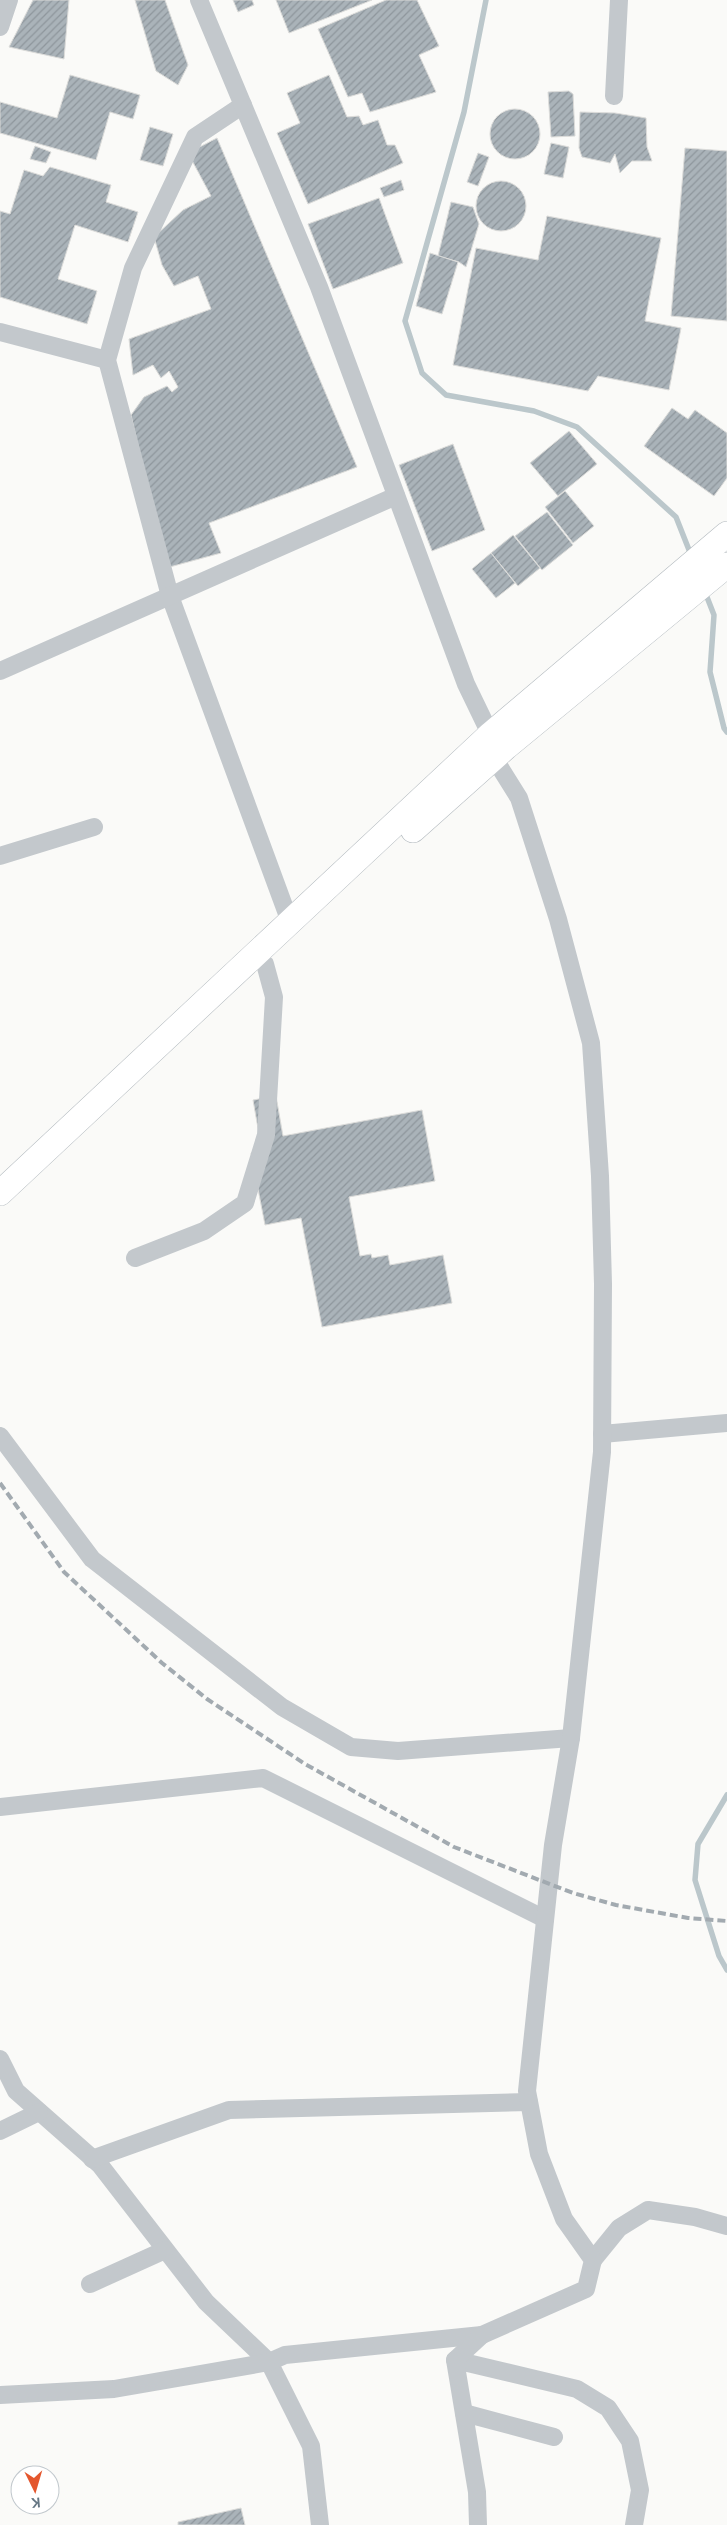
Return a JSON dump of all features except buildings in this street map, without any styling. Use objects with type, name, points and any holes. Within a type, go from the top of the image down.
[{"type":"main road","points":[[0,1193],[290,922],[492,746],[668,598],[727,534]]},
{"type":"main road","points":[[668,598],[727,565]]},
{"type":"main road","points":[[0,1212],[133,1082],[265,964],[492,746]]},
{"type":"street","points":[[0,27],[9,0]]},
{"type":"street","points":[[199,0],[319,287],[466,684],[492,746],[519,798],[558,918],[591,1043],[600,1186],[602,1434],[571,1738],[553,1845],[532,2028],[527,2091],[539,2154],[564,2219],[593,2260]]},
{"type":"street","points":[[614,96],[619,0]]},
{"type":"street","points":[[243,105],[195,137],[133,268],[107,360],[170,596],[290,922]]},
{"type":"street","points":[[0,332],[107,360]]},
{"type":"street","points":[[0,671],[396,496]]},
{"type":"street","points":[[0,856],[94,826]]},
{"type":"street","points":[[135,1258],[204,1231],[245,1203],[266,1135],[274,997],[265,964]]},
{"type":"street","points":[[602,1434],[727,1423]]},
{"type":"street","points":[[0,1436],[92,1559],[282,1706],[351,1747],[398,1751],[571,1738]]},
{"type":"street","points":[[0,1807],[263,1778],[545,1919]]},
{"type":"street","points":[[0,2059],[16,2091],[100,2165],[206,2302],[270,2362],[311,2446],[320,2525]]},
{"type":"street","points":[[92,2159],[229,2110],[529,2102]]},
{"type":"street","points":[[0,2130],[39,2112]]},
{"type":"street","points":[[0,2395],[114,2389],[270,2362],[285,2355],[482,2335],[586,2289],[593,2260],[619,2228],[648,2210],[695,2217],[727,2226]]},
{"type":"street","points":[[90,2284],[166,2250]]},
{"type":"street","points":[[455,2360],[482,2335]]},
{"type":"street","points":[[455,2360],[477,2492],[478,2525]]},
{"type":"street","points":[[455,2360],[577,2389],[608,2408],[630,2441],[640,2490],[634,2525]]},
{"type":"street","points":[[464,2413],[554,2437]]},
{"type":"waterway","points":[[486,0],[464,112],[405,321],[422,373],[446,395],[534,411],[577,427],[676,517],[691,555]]},
{"type":"waterway","points":[[705,592],[714,615],[710,672],[724,728],[727,732]]},
{"type":"waterway","points":[[727,1795],[698,1844],[695,1880],[719,1956],[727,1970]]},
{"type":"railway","points":[[0,1483],[64,1572],[162,1663],[207,1699],[305,1764],[454,1847],[573,1893],[616,1905],[688,1918],[727,1921]]}]
